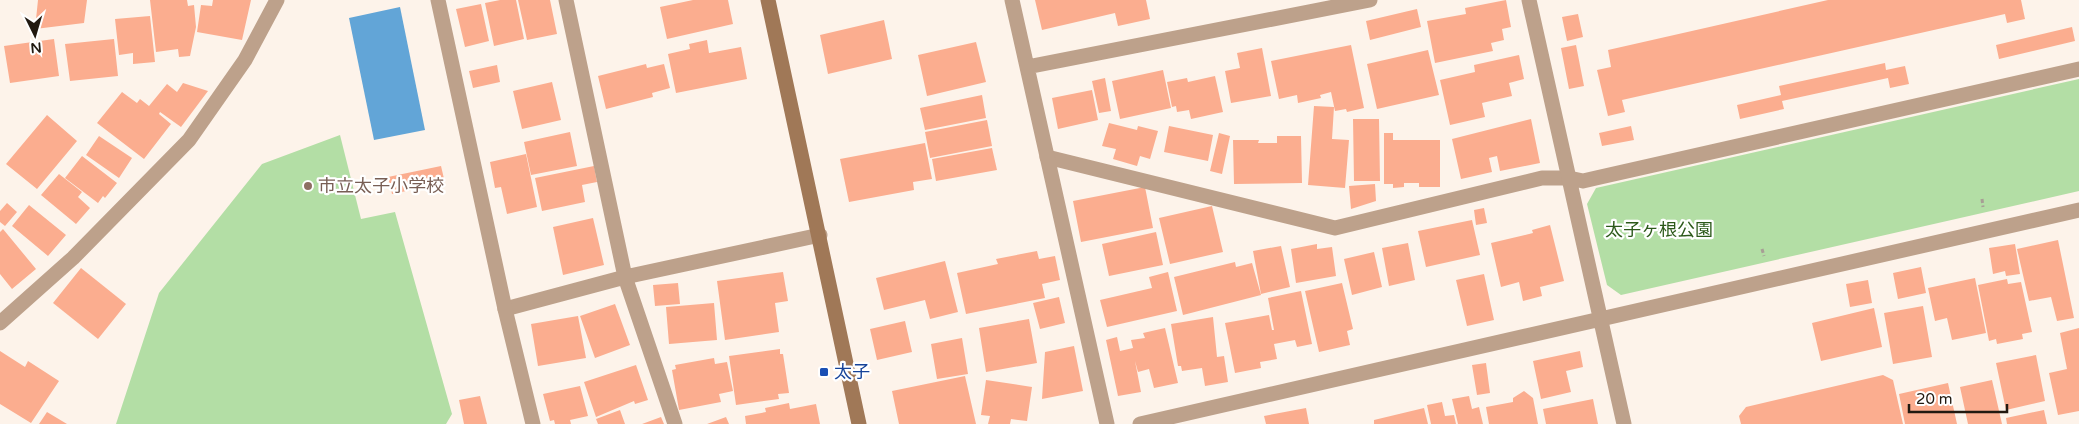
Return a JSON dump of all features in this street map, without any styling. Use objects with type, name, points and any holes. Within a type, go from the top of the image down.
[{"type":"street","points":[[0,323],[73,258],[189,140],[245,60],[277,0]]},
{"type":"street","points":[[438,0],[505,309],[533,424]]},
{"type":"street","points":[[566,0],[625,277],[675,424]]},
{"type":"street","points":[[768,0],[820,235],[859,424]]},
{"type":"street","points":[[1012,0],[1107,424]]},
{"type":"street","points":[[1027,67],[1370,0]]},
{"type":"street","points":[[1530,0],[1624,424]]},
{"type":"street","points":[[1047,156],[1335,228],[1542,178],[1569,178],[1583,181],[2079,69]]},
{"type":"street","points":[[1140,424],[2079,210]]},
{"type":"street","points":[[505,309],[625,277],[820,235]]},
{"type":"green space","name":"太子ヶ根公園","points":[[2079,79],[2079,191],[1621,295],[1607,285],[1587,204],[1596,188]]},
{"type":"green space","points":[[340,135],[361,219],[395,212],[452,414],[446,424],[116,424],[159,293],[262,164]]},
{"type":"water","points":[[400,7],[425,130],[374,140],[349,18]]},
{"type":"building","points":[[38,0],[87,0],[84,23],[35,29]]},
{"type":"building","points":[[150,0],[187,0],[188,6],[194,5],[196,27],[190,56],[179,57],[178,49],[156,52]]},
{"type":"building","points":[[213,0],[251,0],[242,40],[197,32],[201,5],[212,6]]},
{"type":"building","points":[[500,0],[516,0],[524,39],[494,46],[485,3]]},
{"type":"building","points":[[518,0],[550,0],[557,34],[527,40]]},
{"type":"building","points":[[693,0],[728,0],[733,24],[667,39],[660,7]]},
{"type":"building","points":[[1035,0],[1146,0],[1150,19],[1118,26],[1115,13],[1042,30]]},
{"type":"building","points":[[1506,0],[1511,27],[1502,29],[1504,40],[1491,43],[1493,51],[1435,63],[1427,21],[1466,14],[1465,8]]},
{"type":"building","points":[[1828,0],[2021,0],[2025,19],[2007,23],[2005,14],[1622,100],[1625,112],[1608,116],[1597,70],[1611,67],[1608,50]]},
{"type":"building","points":[[481,4],[489,41],[465,47],[456,9]]},
{"type":"building","points":[[1417,9],[1421,27],[1370,40],[1366,21]]},
{"type":"building","points":[[1578,14],[1583,37],[1567,41],[1562,17]]},
{"type":"building","points":[[150,16],[155,62],[133,64],[133,53],[119,55],[115,19]]},
{"type":"building","points":[[884,20],[892,59],[828,74],[820,35]]},
{"type":"building","points":[[2072,27],[2075,41],[1999,59],[1996,45]]},
{"type":"building","points":[[54,39],[59,76],[10,83],[4,46]]},
{"type":"building","points":[[114,39],[118,76],[70,81],[65,44]]},
{"type":"building","points":[[707,40],[709,53],[741,47],[747,79],[676,93],[668,54],[690,49],[689,44]]},
{"type":"building","points":[[976,42],[986,82],[927,96],[918,55]]},
{"type":"building","points":[[1351,45],[1364,108],[1347,112],[1346,109],[1335,111],[1331,92],[1320,95],[1321,98],[1298,103],[1297,95],[1279,99],[1271,61]]},
{"type":"building","points":[[1576,45],[1584,86],[1569,89],[1561,48]]},
{"type":"building","points":[[1262,48],[1271,96],[1231,103],[1225,71],[1240,68],[1237,53]]},
{"type":"building","points":[[1428,50],[1439,95],[1377,109],[1367,64]]},
{"type":"building","points":[[1519,55],[1524,79],[1509,83],[1512,96],[1482,103],[1485,117],[1450,125],[1440,80],[1475,72],[1474,65]]},
{"type":"building","points":[[1885,63],[1886,70],[1905,66],[1909,84],[1890,88],[1888,78],[1782,101],[1784,109],[1740,119],[1737,105],[1781,95],[1779,86]]},
{"type":"building","points":[[646,64],[647,68],[664,64],[670,88],[652,93],[653,97],[606,109],[598,76]]},
{"type":"building","points":[[497,65],[500,82],[473,88],[469,71]]},
{"type":"building","points":[[1163,70],[1171,108],[1120,119],[1112,81]]},
{"type":"building","points":[[1215,76],[1223,112],[1191,119],[1189,110],[1177,112],[1176,106],[1172,107],[1167,82],[1187,78],[1188,82]]},
{"type":"building","points":[[1105,78],[1111,111],[1099,113],[1092,81]]},
{"type":"building","points":[[552,82],[561,120],[522,129],[513,91]]},
{"type":"building","points":[[183,83],[208,91],[181,127],[160,112],[159,114],[171,124],[144,159],[97,123],[122,92],[137,103],[140,99],[149,106],[167,84],[177,92]]},
{"type":"building","points":[[1092,90],[1098,120],[1058,129],[1052,98]]},
{"type":"building","points":[[982,95],[986,118],[925,130],[920,108]]},
{"type":"building","points":[[1314,106],[1334,107],[1332,139],[1349,140],[1345,188],[1308,185]]},
{"type":"building","points":[[47,115],[77,141],[37,189],[6,164]]},
{"type":"building","points":[[1353,119],[1379,119],[1380,181],[1354,181]]},
{"type":"building","points":[[1531,119],[1540,163],[1500,171],[1497,156],[1489,158],[1492,172],[1461,179],[1452,139]]},
{"type":"building","points":[[987,120],[992,146],[930,158],[925,132]]},
{"type":"building","points":[[1109,123],[1137,130],[1138,126],[1158,131],[1150,159],[1140,156],[1137,166],[1113,159],[1116,149],[1102,146]]},
{"type":"building","points":[[1169,126],[1213,135],[1208,161],[1164,152]]},
{"type":"building","points":[[1631,126],[1634,140],[1602,146],[1599,133]]},
{"type":"building","points":[[570,132],[577,166],[531,175],[524,142]]},
{"type":"building","points":[[1219,133],[1230,136],[1222,174],[1210,171]]},
{"type":"building","points":[[1384,133],[1393,133],[1393,140],[1440,140],[1440,187],[1419,187],[1419,183],[1404,183],[1404,187],[1393,188],[1393,184],[1384,184]]},
{"type":"building","points":[[99,136],[132,158],[119,178],[86,155]]},
{"type":"building","points":[[1277,136],[1301,136],[1302,183],[1234,184],[1233,140],[1259,140],[1258,143],[1277,143]]},
{"type":"building","points":[[925,143],[932,179],[913,182],[914,190],[849,202],[840,159]]},
{"type":"building","points":[[992,148],[997,170],[936,181],[932,159]]},
{"type":"building","points":[[526,154],[537,207],[507,214],[501,187],[495,188],[490,162]]},
{"type":"building","points":[[82,156],[117,183],[105,198],[103,196],[98,203],[65,178]]},
{"type":"building","points":[[441,166],[445,183],[392,194],[388,177]]},
{"type":"building","points":[[594,166],[597,182],[582,185],[585,202],[542,211],[535,178]]},
{"type":"building","points":[[59,174],[82,192],[78,197],[90,208],[76,224],[41,195]]},
{"type":"building","points":[[1375,184],[1376,201],[1351,209],[1349,186]]},
{"type":"building","points":[[1145,187],[1153,228],[1081,242],[1073,201]]},
{"type":"building","points":[[7,203],[17,212],[5,226],[0,222],[0,211]]},
{"type":"building","points":[[29,205],[66,235],[48,256],[12,226]]},
{"type":"building","points":[[1212,206],[1223,252],[1170,264],[1159,218]]},
{"type":"building","points":[[1484,208],[1487,223],[1476,225],[1474,210]]},
{"type":"building","points":[[593,218],[604,265],[563,275],[553,227]]},
{"type":"building","points":[[1472,220],[1480,255],[1426,267],[1418,231]]},
{"type":"building","points":[[1550,225],[1564,281],[1540,287],[1542,296],[1523,301],[1519,282],[1501,287],[1491,243],[1533,233],[1532,230]]},
{"type":"building","points":[[3,229],[36,269],[12,289],[0,274],[0,232]]},
{"type":"building","points":[[1156,232],[1163,265],[1109,276],[1102,244]]},
{"type":"building","points":[[2058,240],[2074,318],[2057,321],[2051,297],[2029,301],[2017,249]]},
{"type":"building","points":[[1408,243],[1415,280],[1389,286],[1382,248]]},
{"type":"building","points":[[1317,244],[1317,249],[1332,247],[1336,276],[1296,283],[1291,249]]},
{"type":"building","points":[[2015,244],[2020,274],[2006,276],[2005,271],[1993,274],[1989,248]]},
{"type":"building","points":[[1281,246],[1290,287],[1261,294],[1253,251]]},
{"type":"building","points":[[1037,251],[1039,259],[1055,256],[1060,280],[1042,284],[1045,298],[966,314],[957,273],[998,264],[996,259]]},
{"type":"building","points":[[1374,252],[1382,287],[1352,295],[1344,259]]},
{"type":"building","points":[[945,261],[958,312],[930,319],[925,300],[884,310],[876,278]]},
{"type":"building","points":[[1235,262],[1236,267],[1252,263],[1261,295],[1183,315],[1174,277]]},
{"type":"building","points":[[1921,267],[1926,293],[1898,299],[1893,273]]},
{"type":"building","points":[[81,268],[126,304],[98,339],[53,303]]},
{"type":"building","points":[[783,272],[788,301],[775,303],[779,332],[725,340],[717,281]]},
{"type":"building","points":[[1168,272],[1177,311],[1107,327],[1100,300],[1152,288],[1149,277]]},
{"type":"building","points":[[1484,274],[1494,320],[1467,326],[1456,280]]},
{"type":"building","points":[[1975,278],[1986,333],[1952,340],[1947,318],[1935,321],[1928,288]]},
{"type":"building","points":[[2007,279],[2008,284],[2021,282],[2032,332],[2022,334],[2023,339],[1997,344],[1996,339],[1989,341],[1978,285]]},
{"type":"building","points":[[1868,280],[1872,303],[1850,307],[1846,284]]},
{"type":"building","points":[[678,283],[680,304],[655,306],[653,285]]},
{"type":"building","points":[[1342,283],[1353,329],[1347,331],[1350,345],[1319,352],[1305,291]]},
{"type":"building","points":[[1301,291],[1312,344],[1297,347],[1295,340],[1274,344],[1277,359],[1260,362],[1261,368],[1235,373],[1225,323],[1269,315],[1272,330],[1274,330],[1268,298]]},
{"type":"building","points":[[1059,297],[1065,323],[1040,329],[1033,303]]},
{"type":"building","points":[[714,303],[717,340],[669,344],[666,307]]},
{"type":"building","points":[[615,304],[630,345],[595,358],[580,316]]},
{"type":"building","points":[[1923,306],[1932,357],[1893,364],[1884,313]]},
{"type":"building","points":[[1874,308],[1882,347],[1821,361],[1812,323]]},
{"type":"building","points":[[578,316],[586,358],[538,366],[531,324]]},
{"type":"building","points":[[1213,317],[1217,357],[1224,356],[1228,382],[1205,386],[1202,368],[1182,371],[1181,366],[1178,366],[1171,324]]},
{"type":"building","points":[[1029,319],[1037,363],[986,372],[979,328]]},
{"type":"building","points":[[905,321],[912,352],[877,360],[870,329]]},
{"type":"building","points":[[1165,328],[1178,383],[1154,388],[1149,369],[1138,372],[1135,361],[1141,392],[1118,396],[1106,340],[1117,337],[1120,351],[1133,348],[1131,340],[1145,338],[1143,333]]},
{"type":"building","points":[[2079,328],[2079,411],[2058,415],[2049,373],[2067,369],[2060,333]]},
{"type":"building","points":[[962,338],[968,374],[937,379],[931,344]]},
{"type":"building","points":[[1074,346],[1083,391],[1042,399],[1045,352]]},
{"type":"building","points":[[780,349],[780,354],[783,354],[789,393],[778,394],[779,399],[736,405],[729,356]]},
{"type":"building","points":[[0,351],[25,367],[28,361],[59,381],[31,423],[0,404]]},
{"type":"building","points":[[1580,351],[1583,367],[1566,371],[1571,392],[1541,399],[1533,361]]},
{"type":"building","points":[[2036,355],[2045,401],[2006,410],[1996,363]]},
{"type":"building","points":[[714,358],[715,364],[727,362],[733,391],[719,394],[721,402],[679,410],[672,370],[676,369],[675,365]]},
{"type":"building","points":[[1486,363],[1490,393],[1477,395],[1472,365]]},
{"type":"building","points":[[636,365],[648,400],[635,404],[634,401],[596,417],[584,382]]},
{"type":"building","points":[[1883,375],[1893,380],[1903,424],[1741,424],[1739,416],[1746,407]]},
{"type":"building","points":[[965,376],[976,424],[899,424],[892,391]]},
{"type":"building","points":[[986,380],[1032,387],[1027,421],[1011,419],[1010,424],[988,424],[990,416],[981,415]]},
{"type":"building","points":[[1992,380],[2002,424],[1968,424],[1960,387]]},
{"type":"building","points":[[1948,383],[1957,424],[1905,424],[1899,394]]},
{"type":"building","points":[[580,386],[588,416],[570,420],[571,424],[555,424],[554,420],[550,421],[543,394]]},
{"type":"building","points":[[1524,391],[1533,398],[1538,424],[1489,424],[1486,407],[1513,402],[1513,398]]},
{"type":"building","points":[[480,396],[487,424],[464,424],[459,400]]},
{"type":"building","points":[[1469,396],[1472,409],[1479,407],[1483,424],[1458,424],[1452,399]]},
{"type":"building","points":[[1593,399],[1598,424],[1546,424],[1543,409]]},
{"type":"building","points":[[1442,402],[1445,416],[1454,415],[1456,424],[1431,424],[1427,405]]},
{"type":"building","points":[[789,403],[790,409],[816,404],[820,424],[746,424],[745,416],[766,412],[765,408]]},
{"type":"building","points":[[1306,408],[1309,424],[1266,424],[1264,416]]},
{"type":"building","points":[[1424,408],[1428,424],[1374,424],[1374,420]]},
{"type":"building","points":[[620,410],[625,424],[598,424],[596,419]]},
{"type":"building","points":[[2044,410],[2047,424],[2007,424],[2006,418]]},
{"type":"building","points":[[47,412],[67,424],[39,424]]},
{"type":"building","points":[[661,417],[664,424],[642,424]]},
{"type":"building","points":[[726,417],[729,424],[707,424]]},
{"type":"place","name":"市立太子小学校","points":[[308,186]]},
{"type":"place","name":"太子","points":[[824,372]]}]
